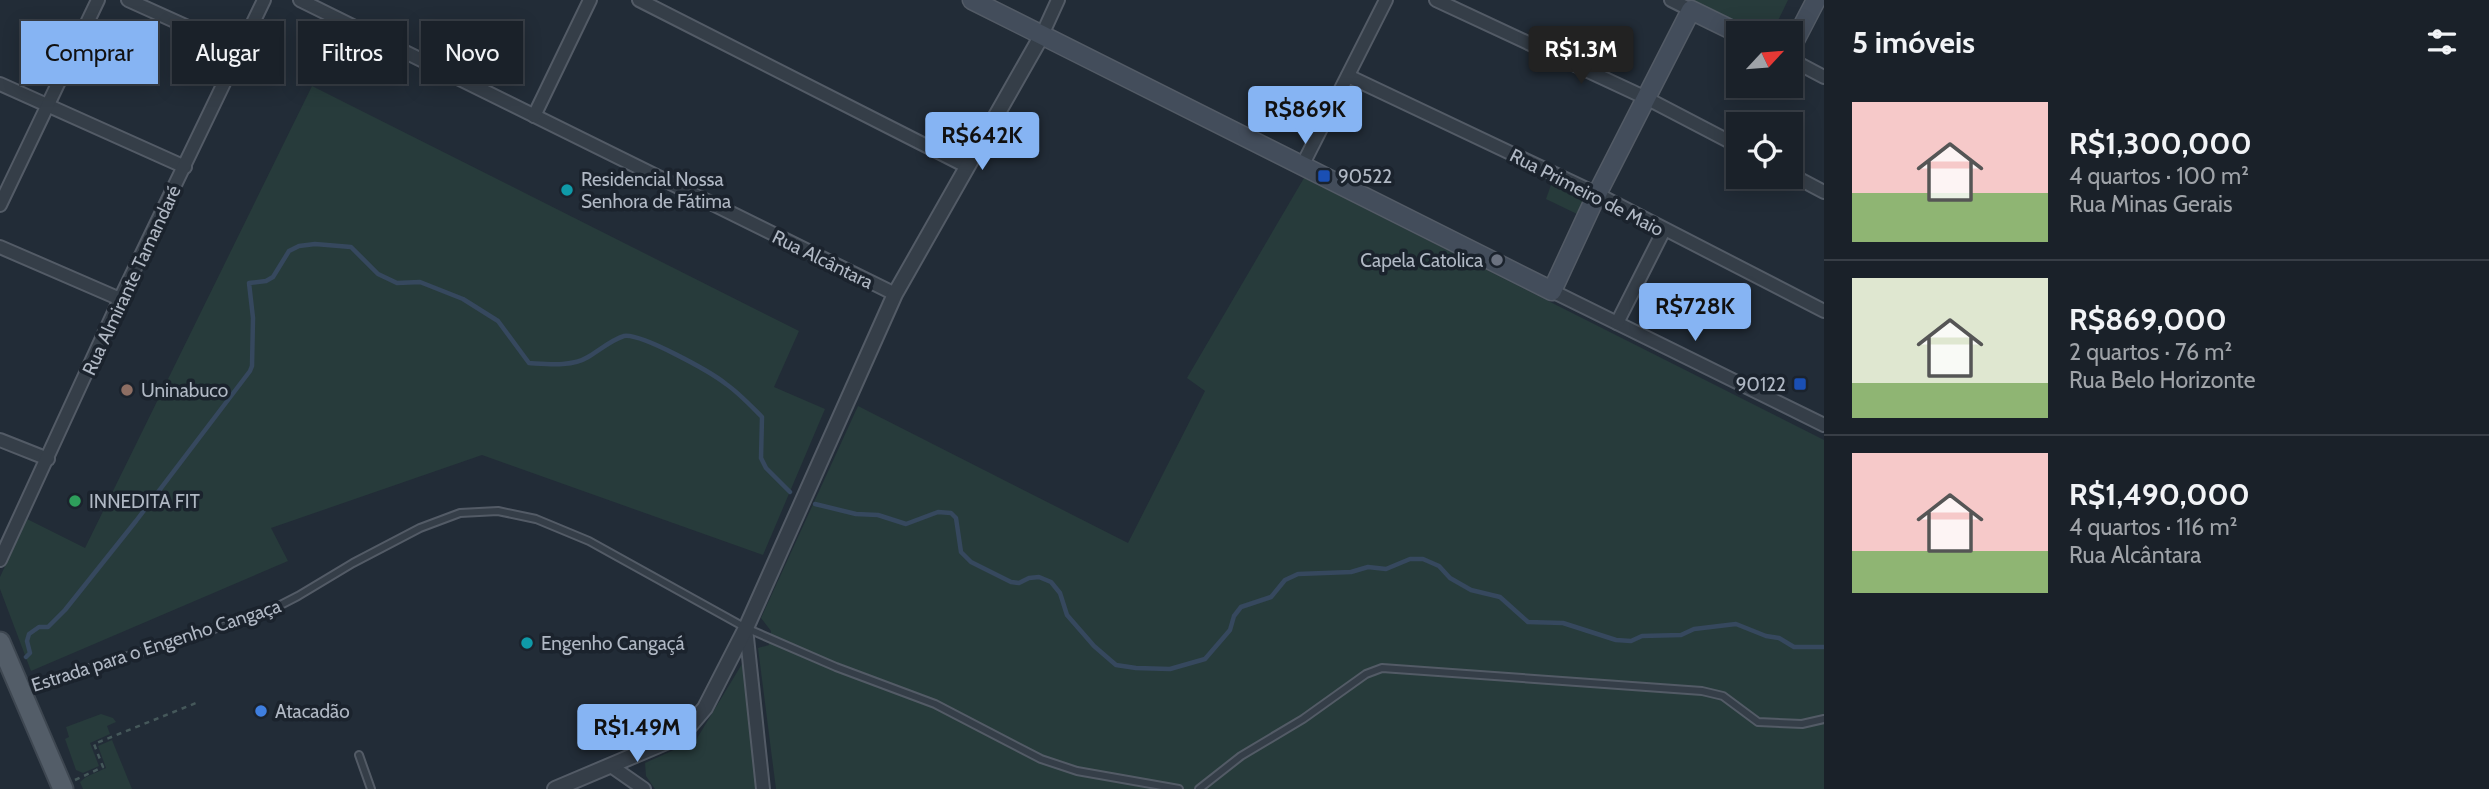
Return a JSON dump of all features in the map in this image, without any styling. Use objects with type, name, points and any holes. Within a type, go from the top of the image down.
[{"type":"main road","points":[[972,0],[1552,291],[1597,194],[1691,10],[1726,27]]},
{"type":"main road","points":[[1803,25],[1816,0]]},
{"type":"main road","points":[[0,642],[62,788]]},
{"type":"street","points":[[0,205],[98,0]]},
{"type":"street","points":[[128,0],[175,21]]},
{"type":"street","name":"Rua Almirante Tamandaré","points":[[255,21],[264,0]]},
{"type":"street","name":"Rua Alcântara","points":[[300,0],[895,294],[746,628],[705,708],[688,728],[673,739],[555,789]]},
{"type":"street","points":[[534,116],[590,0]]},
{"type":"street","points":[[639,0],[966,166]]},
{"type":"street","points":[[895,294],[1042,35],[1058,0]]},
{"type":"street","points":[[1302,166],[1386,0]]},
{"type":"street","points":[[1436,0],[1646,98],[1726,140]]},
{"type":"street","points":[[1671,0],[1691,10]]},
{"type":"street","points":[[1803,66],[1824,77]]},
{"type":"street","name":"Rua Primeiro de Maio","points":[[1348,76],[1597,194],[1824,311]]},
{"type":"street","points":[[0,84],[185,167]]},
{"type":"street","name":"Rua Almirante Tamandaré","points":[[0,560],[4,546],[48,459],[120,299],[225,84]]},
{"type":"street","points":[[1803,181],[1824,192]]},
{"type":"street","points":[[1617,323],[1664,230]]},
{"type":"street","points":[[0,247],[120,299]]},
{"type":"street","points":[[1552,291],[1824,425]]},
{"type":"street","points":[[0,440],[48,459]]},
{"type":"street","points":[[746,628],[763,789]]},
{"type":"street","points":[[611,766],[644,789]]},
{"type":"lane","name":"Estrada para o Engenho Cangaça","points":[[21,689],[265,613],[420,528],[460,513],[498,511],[536,519],[589,541],[746,628],[836,667],[936,704],[1041,759],[1077,771],[1179,789]]},
{"type":"lane","points":[[1199,789],[1241,756],[1303,719],[1366,674],[1382,668],[1702,691],[1723,696],[1758,722],[1802,724],[1824,719]]},
{"type":"lane","points":[[359,755],[371,789]]},
{"type":"path","points":[[62,788],[103,767],[94,744],[196,703]]},
{"type":"green space","points":[[1788,0],[1778,21],[1728,21],[1688,2]]},
{"type":"green space","points":[[312,86],[799,331],[774,387],[825,409],[763,555],[482,455],[271,528],[288,561],[31,671],[0,589],[0,577],[27,519],[85,548]]},
{"type":"green space","points":[[1304,178],[1824,440],[1824,789],[776,789],[758,648],[769,645],[771,631],[761,618],[858,406],[1128,543],[1205,391],[1187,378]]},
{"type":"green space","points":[[1552,182],[1585,198],[1577,214],[1546,199]]},
{"type":"green space","points":[[742,664],[758,789],[655,789],[646,776],[645,763],[696,740]]},
{"type":"green space","points":[[101,714],[113,718],[116,722],[107,726],[110,734],[90,743],[99,766],[83,773],[76,770],[65,739],[69,737],[66,727]]},
{"type":"green space","points":[[112,740],[132,789],[83,789],[80,782],[106,768],[98,746]]},
{"type":"waterway","points":[[26,657],[30,653],[27,641],[29,634],[39,627],[48,627],[65,610],[250,371],[253,318],[249,283],[266,281],[273,277],[289,251],[299,246],[315,244],[351,247],[378,274],[397,283],[420,282],[463,299],[498,321],[529,363],[575,362],[624,336],[645,341],[676,354],[726,384],[762,417],[761,458],[766,468],[790,492]]},
{"type":"waterway","points":[[815,504],[856,514],[878,515],[906,524],[938,512],[951,513],[956,518],[961,552],[971,562],[1011,582],[1019,583],[1039,577],[1051,582],[1060,593],[1067,615],[1094,646],[1116,665],[1136,668],[1170,669],[1205,659],[1230,630],[1234,616],[1241,607],[1271,597],[1285,580],[1298,574],[1351,572],[1368,567],[1386,569],[1410,559],[1423,559],[1439,566],[1450,578],[1471,590],[1500,597],[1528,622],[1563,623],[1616,640],[1631,641],[1642,636],[1681,635],[1694,629],[1736,624],[1766,636],[1779,638],[1794,647],[1824,647]]},
{"type":"place","name":"90522","points":[[1324,176]]},
{"type":"place","name":"Residencial Nossa Senhora de Fátima","points":[[567,190]]},
{"type":"place","name":"Capela Catolica","points":[[1497,260]]},
{"type":"place","name":"90122","points":[[1800,384]]},
{"type":"place","name":"Uninabuco","points":[[127,390]]},
{"type":"place","name":"INNEDITA FIT","points":[[75,501]]},
{"type":"place","name":"Engenho Cangaçá","points":[[527,643]]},
{"type":"place","name":"Atacadão","points":[[261,711]]}]
